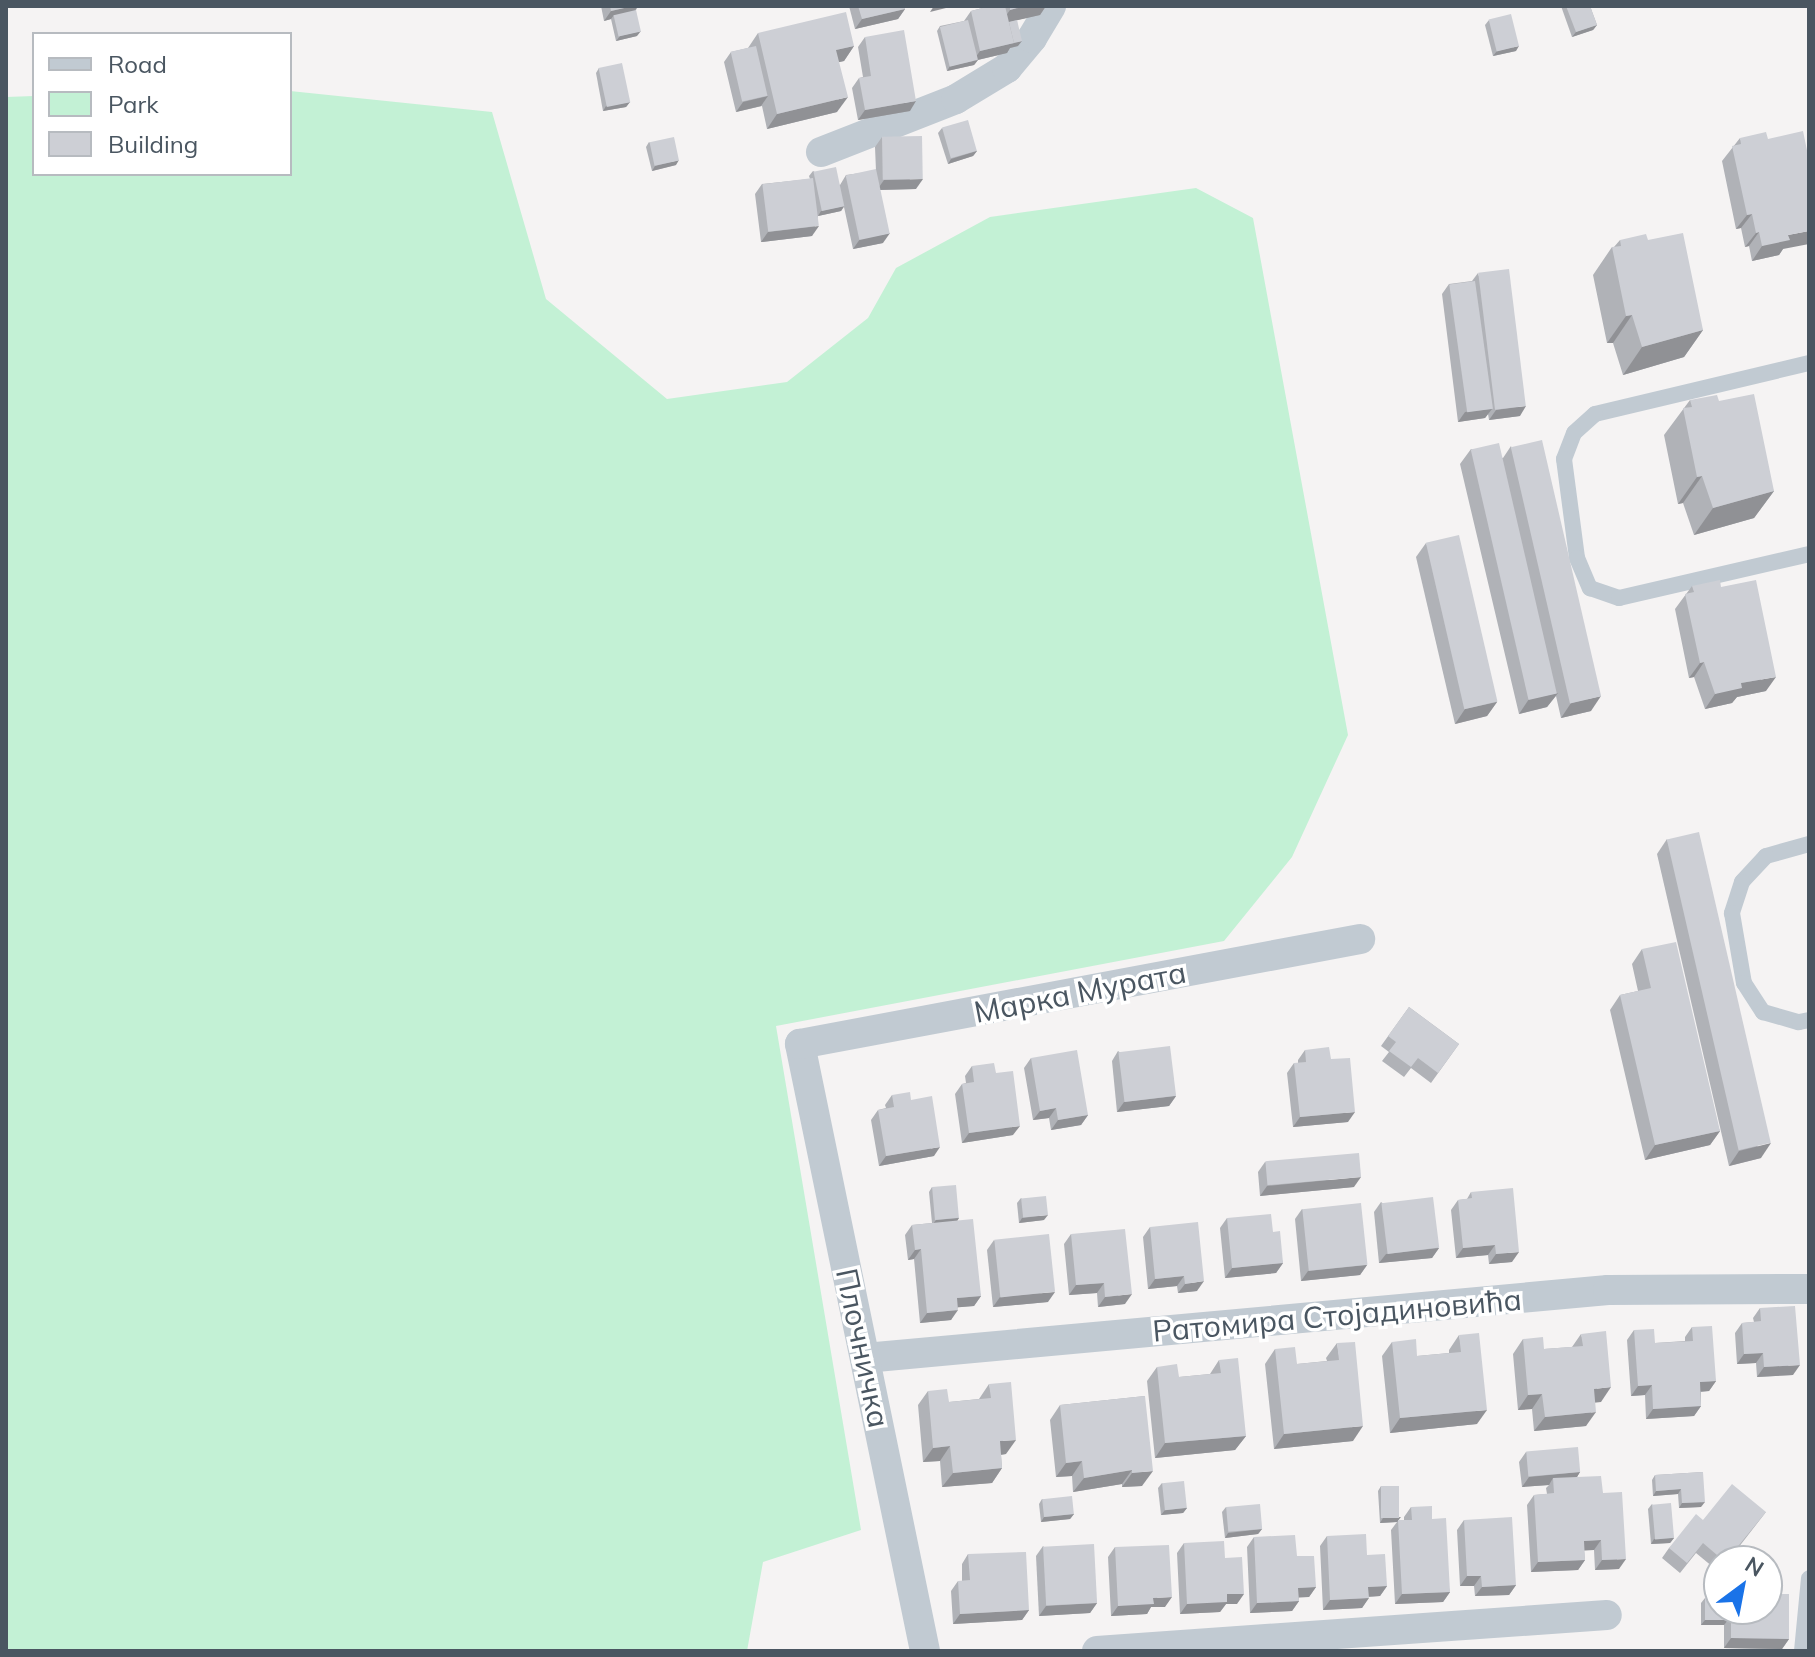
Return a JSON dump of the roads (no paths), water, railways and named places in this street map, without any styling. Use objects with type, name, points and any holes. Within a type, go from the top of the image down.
[{"type":"street","points":[[821,152],[956,99],[1007,68],[1032,38],[1051,6]]},
{"type":"street","name":"Марка Мурата","points":[[800,1044],[1360,939]]},
{"type":"street","name":"Плочничка","points":[[800,1044],[925,1651]]},
{"type":"street","name":"Ратомира Стојадиновића","points":[[865,1358],[1608,1290],[1809,1289]]},
{"type":"street","points":[[1097,1651],[1607,1615]]},
{"type":"lane","points":[[1809,363],[1595,414],[1574,433],[1564,459],[1577,558],[1590,588],[1619,598],[1809,554]]},
{"type":"lane","points":[[1809,844],[1766,856],[1742,882],[1732,913],[1744,983],[1763,1012],[1799,1022],[1809,1020]]},
{"type":"lane","points":[[1802,1651],[1809,1578]]}]
